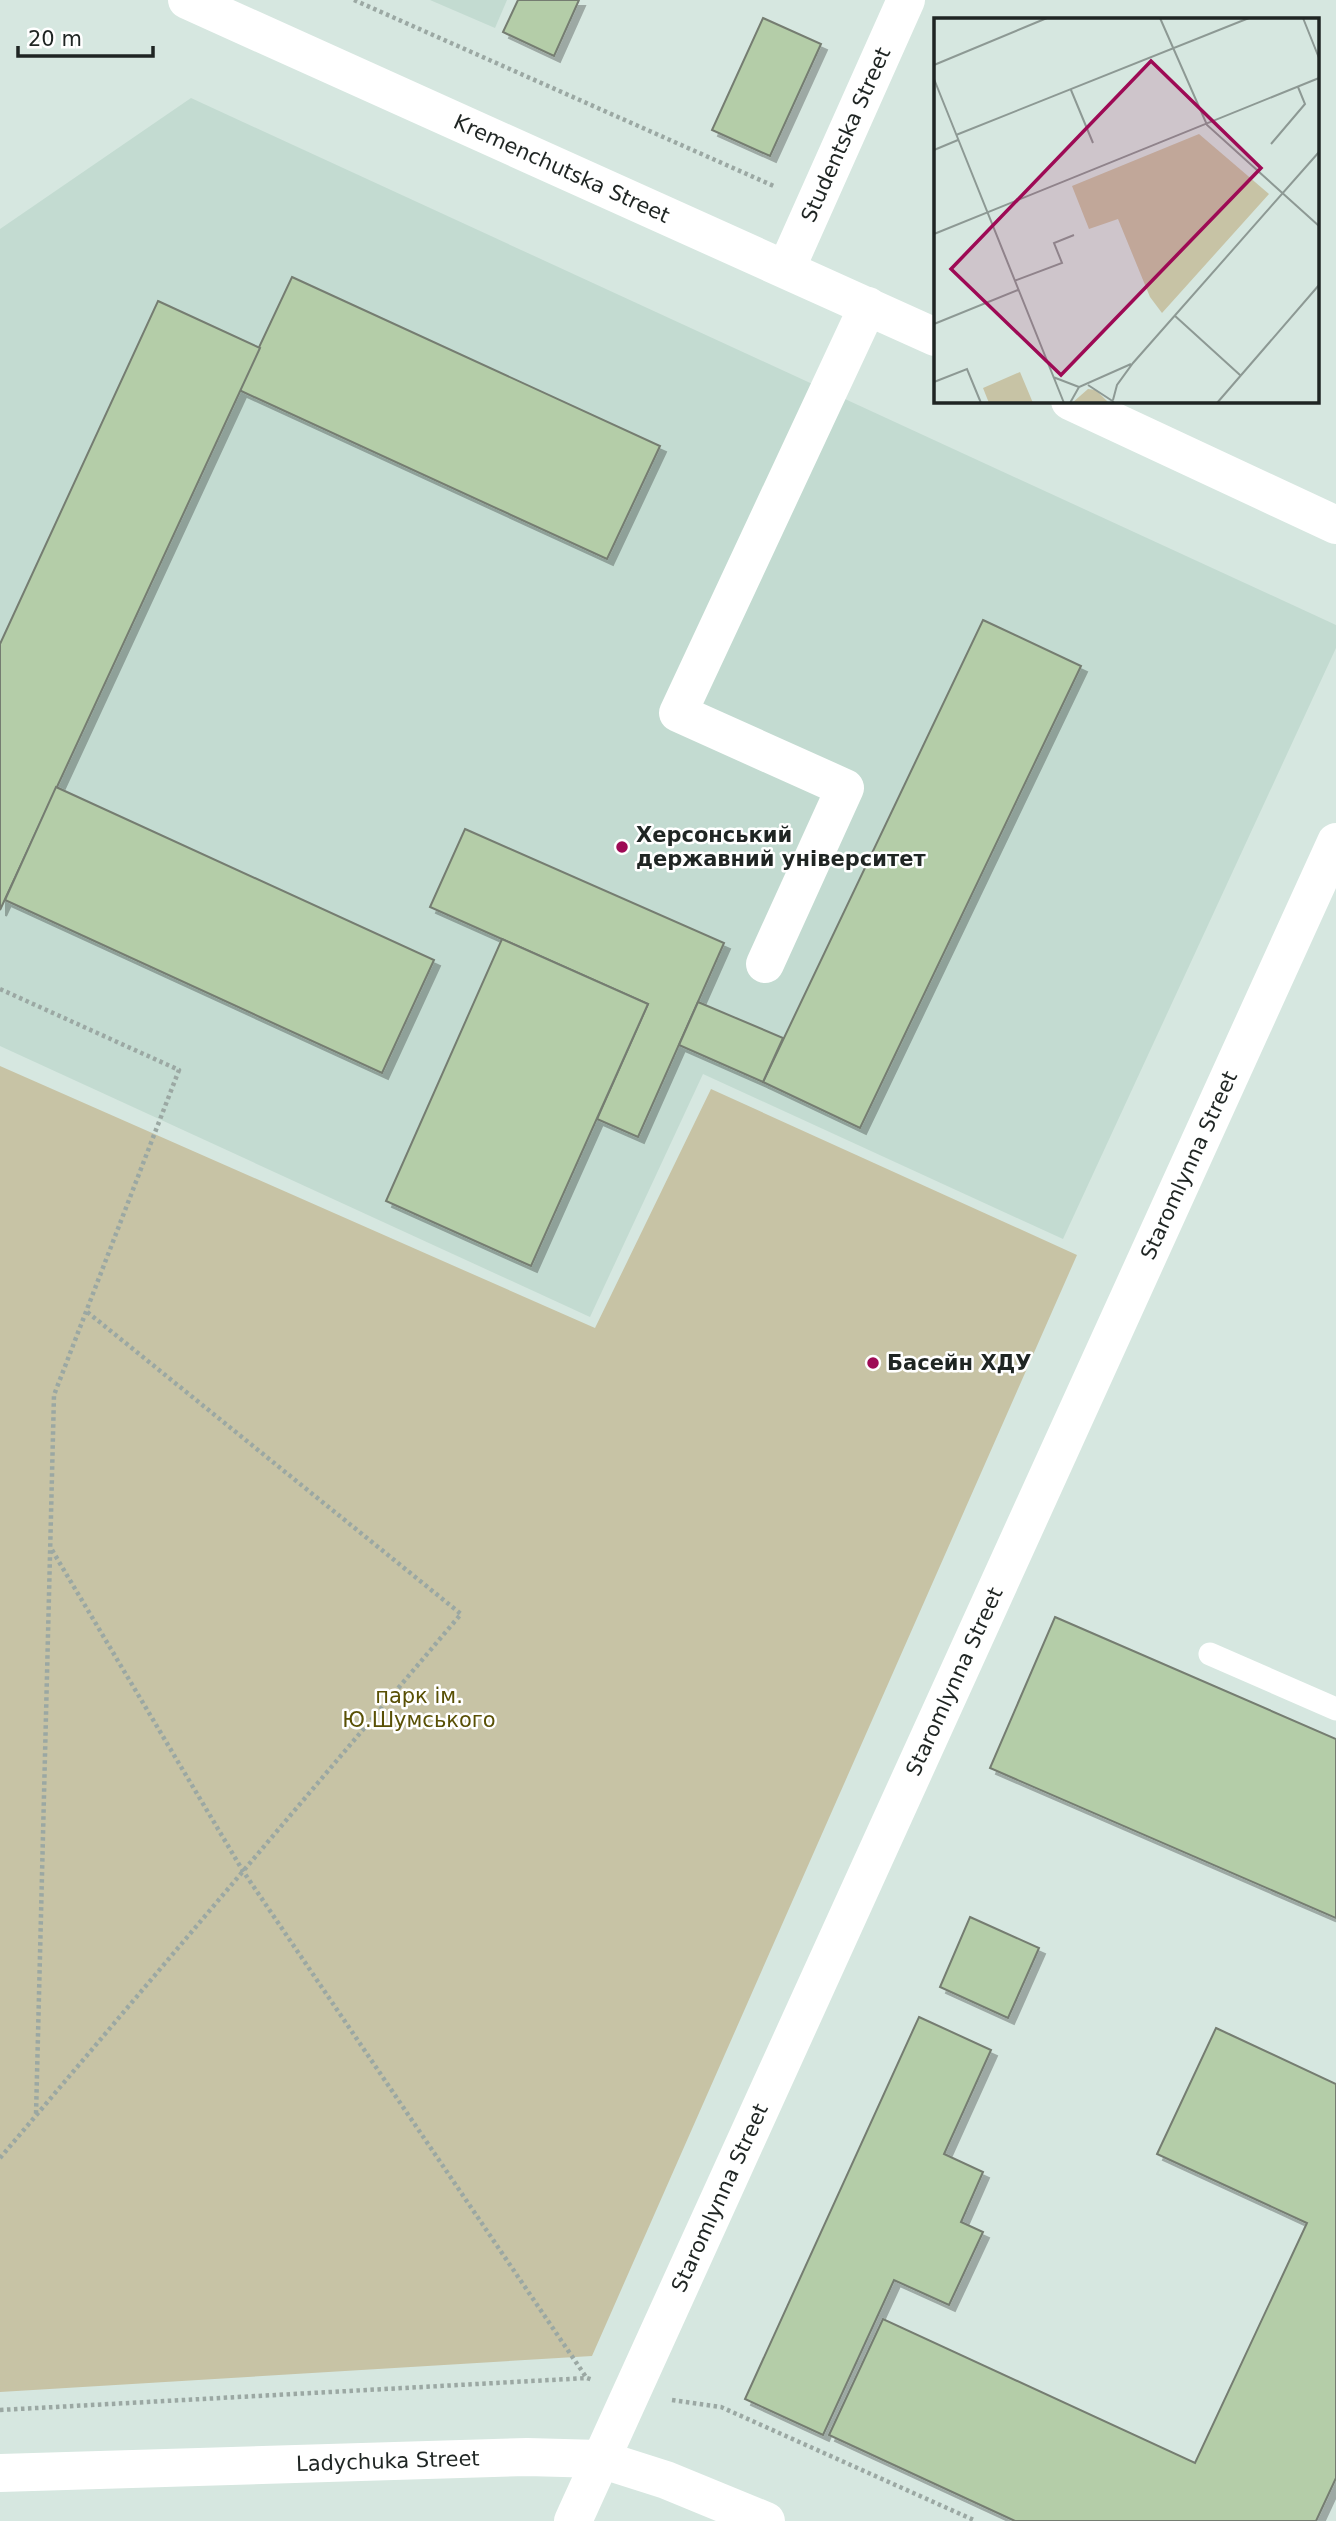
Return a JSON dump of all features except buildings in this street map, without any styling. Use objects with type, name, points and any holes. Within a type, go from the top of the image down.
[{"type":"street","name":"Kremenchutska Street","points":[[187,0],[934,337]]},
{"type":"street","name":"Studentska Street","points":[[786,269],[906,0]]},
{"type":"street","points":[[765,964],[845,788],[678,713],[868,306]]},
{"type":"street","points":[[1072,402],[1336,525]]},
{"type":"street","name":"Staromlynna Street","points":[[573,2521],[1336,842]]},
{"type":"street","name":"Ladychuka Street","points":[[0,2473],[527,2457],[600,2459],[666,2480],[766,2521]]},
{"type":"lane","points":[[1210,1654],[1336,1709]]},
{"type":"path","points":[[354,0],[815,205]]},
{"type":"path","points":[[0,989],[179,1070],[54,1395],[36,2115]]},
{"type":"path","points":[[0,2158],[461,1614],[86,1311]]},
{"type":"path","points":[[50,1548],[243,1871],[587,2378]]},
{"type":"path","points":[[0,2410],[587,2378],[631,2393],[721,2407],[976,2521]]},
{"type":"shaded area","points":[[430,0],[507,0],[495,28]]},
{"type":"shaded area","name":"Херсонський державний університет","points":[[191,98],[1336,625],[1336,648],[1063,1239],[703,1074],[590,1317],[0,1046],[0,229]]},
{"type":"green space","name":"парк ім. Ю.Шумського","points":[[0,1066],[595,1328],[711,1089],[1077,1255],[592,2356],[0,2392]]},
{"type":"place","name":"Херсонський державний університет","points":[[622,847]]},
{"type":"place","name":"Басейн ХДУ","points":[[873,1363]]}]
